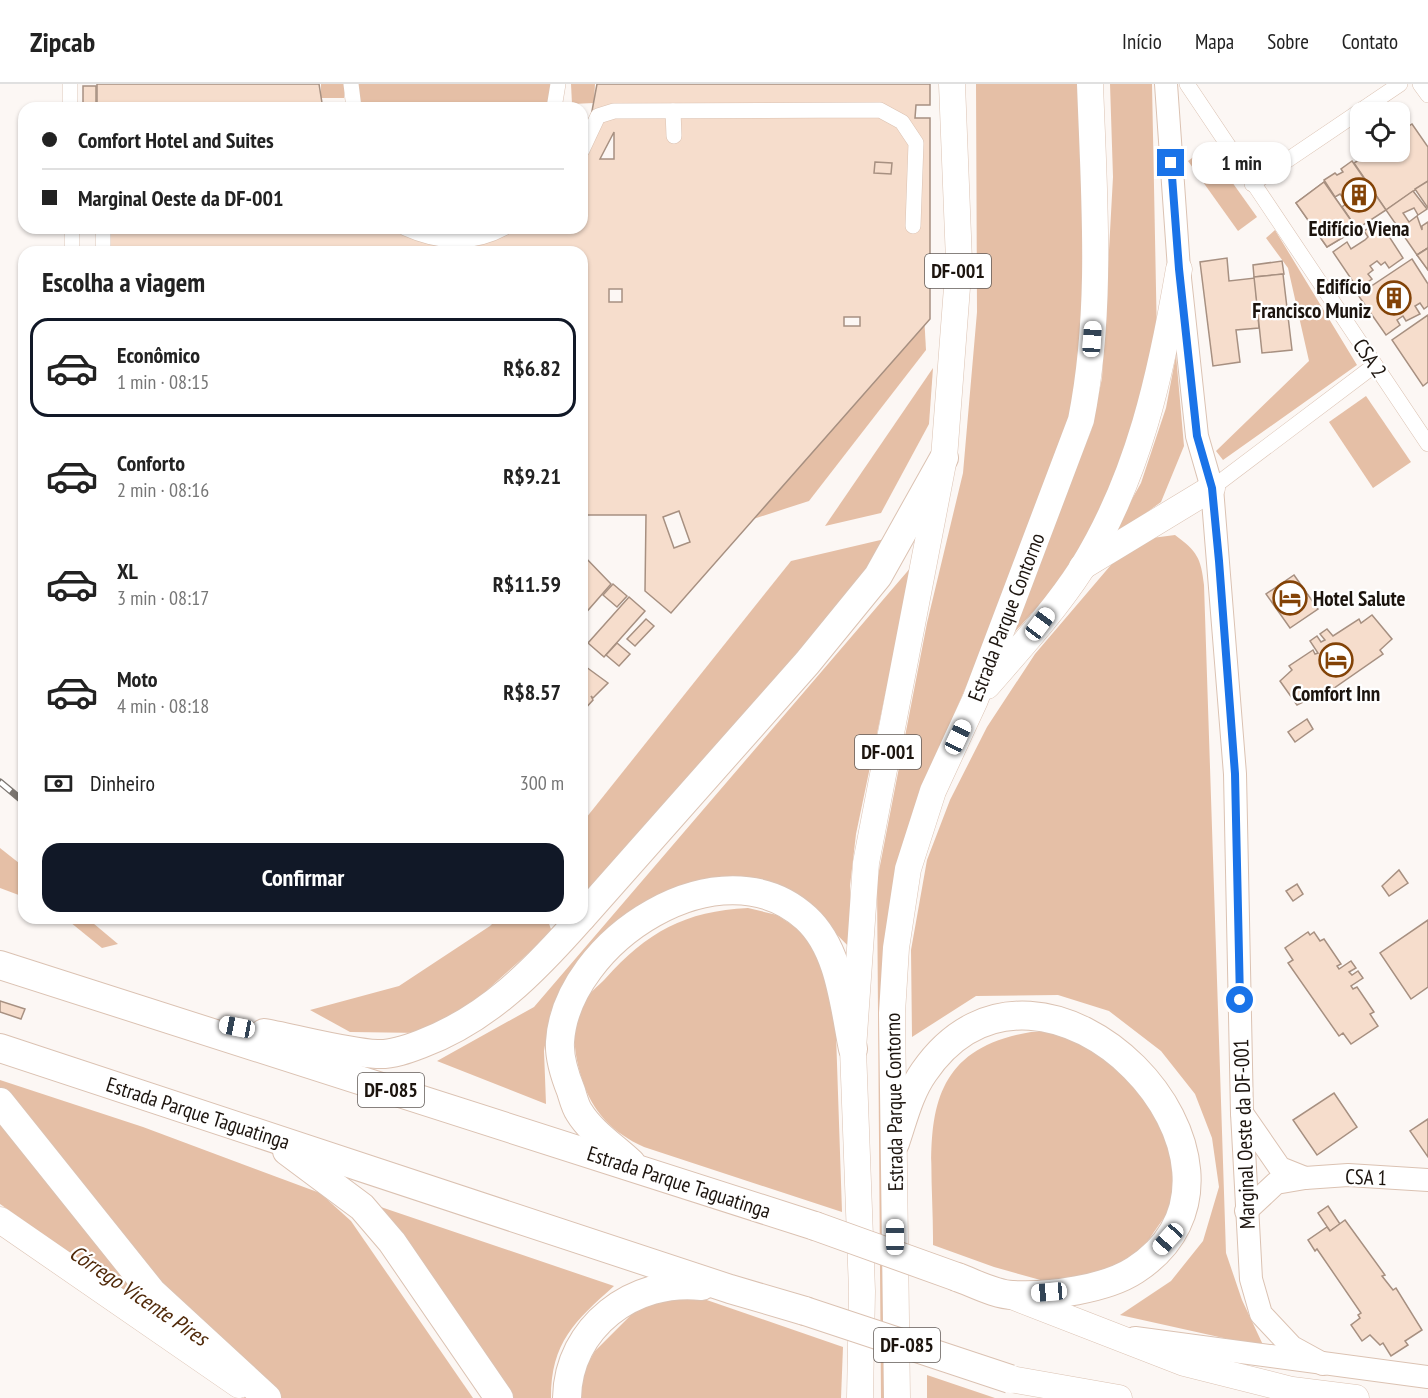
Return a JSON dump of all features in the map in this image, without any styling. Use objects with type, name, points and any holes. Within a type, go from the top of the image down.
[{"type":"highway","points":[[588,911],[807,663],[878,576],[944,458]]},
{"type":"highway","points":[[639,1170],[596,1131],[579,1112],[564,1073],[560,1043],[564,1021],[576,991],[602,953],[634,923],[676,901],[705,892],[739,891],[777,899],[806,918],[826,945],[837,975],[853,1049]]},
{"type":"highway","points":[[142,1009],[378,1054],[404,1050],[450,1033],[495,1005],[547,956],[576,924]]},
{"type":"highway","name":"Estrada Parque Taguatinga","points":[[0,965],[815,1226],[1011,1295]]},
{"type":"highway","points":[[895,1143],[923,1072],[952,1040],[987,1021],[1022,1016],[1063,1022],[1104,1041],[1132,1064],[1161,1101],[1180,1138],[1187,1172],[1184,1206],[1168,1239],[1147,1262],[1121,1279],[1087,1289],[1011,1295]]},
{"type":"highway","name":"Estrada Parque Taguatinga","points":[[0,1048],[1010,1379]]},
{"type":"highway","points":[[0,1102],[152,1292],[267,1398]]},
{"type":"highway","points":[[263,1135],[362,1207],[392,1242],[499,1398]]},
{"type":"highway","points":[[567,1398],[567,1384],[578,1353],[596,1322],[621,1302],[651,1290],[686,1284],[730,1289]]},
{"type":"main road","name":"Estrada Parque Contorno","points":[[860,1398],[862,1291],[853,1049],[866,862],[944,458],[959,261],[952,84]]},
{"type":"main road","name":"Estrada Parque Contorno","points":[[897,1398],[892,1012],[896,948],[908,869],[933,791],[975,700],[1081,420],[1089,377],[1093,320],[1094,192],[1090,84]]},
{"type":"main road","name":"Marginal Oeste da DF-001","points":[[1166,84],[1179,269],[1197,436],[1212,488],[1235,774],[1242,1113],[1251,1279],[1261,1314],[1292,1347],[1323,1364]]},
{"type":"main road","points":[[975,700],[1040,624],[1082,568],[1120,494],[1144,435],[1163,364],[1179,269]]},
{"type":"main road","points":[[1082,568],[1212,488]]},
{"type":"main road","name":"CSA 1","points":[[1242,1113],[1280,1168],[1305,1178]]},
{"type":"main road","name":"CSA 1","points":[[1246,1211],[1276,1183],[1305,1178],[1348,1175],[1428,1180]]},
{"type":"main road","points":[[0,1220],[258,1398]]},
{"type":"main road","name":"Estrada Parque Taguatinga","points":[[1011,1295],[1184,1363],[1292,1390],[1356,1398]]},
{"type":"main road","points":[[1119,1336],[1428,1377]]},
{"type":"main road","name":"Estrada Parque Taguatinga","points":[[1010,1379],[1119,1398]]},
{"type":"main road","name":"DF-085","points":[[1010,1379],[1050,1398]]},
{"type":"street","points":[[70,84],[70,102]]},
{"type":"street","points":[[351,84],[352,102]]},
{"type":"street","points":[[555,102],[558,84]]},
{"type":"street","name":"CSA 2","points":[[1187,84],[1428,444]]},
{"type":"street","points":[[1252,184],[1400,84]]},
{"type":"street","points":[[1420,84],[1428,95]]},
{"type":"street","points":[[588,137],[598,116],[605,113],[880,110],[892,114],[910,131],[916,142],[914,226]]},
{"type":"street","points":[[669,111],[669,136]]},
{"type":"street","points":[[1212,488],[1375,365]]},
{"type":"shaded area","points":[[321,84],[344,84],[344,98],[321,98]]},
{"type":"shaded area","points":[[354,84],[554,84],[551,102],[358,102]]},
{"type":"shaded area","points":[[571,84],[595,84],[594,103],[572,102]]},
{"type":"shaded area","points":[[976,84],[1079,84],[1080,163],[1086,198],[1089,291],[1069,424],[987,638],[931,768],[895,883],[891,1398],[881,1398],[877,881],[927,623],[963,473],[977,312]]},
{"type":"shaded area","points":[[1110,84],[1152,84],[1157,340],[1144,405],[1093,529],[1048,595],[1014,633],[1035,570],[1091,431],[1102,378],[1113,177]]},
{"type":"shaded area","points":[[1207,147],[1257,217],[1238,231],[1188,161]]},
{"type":"shaded area","points":[[1275,230],[1357,365],[1223,460],[1216,451],[1309,361],[1288,268],[1266,238]]},
{"type":"shaded area","points":[[923,297],[926,350],[809,501],[750,520]]},
{"type":"shaded area","points":[[1176,355],[1184,446],[1161,502],[1109,540],[1141,483],[1166,408]]},
{"type":"shaded area","points":[[933,368],[929,424],[881,513],[825,526]]},
{"type":"shaded area","points":[[1366,396],[1411,462],[1373,488],[1329,422]]},
{"type":"shaded area","points":[[1175,535],[1197,556],[1204,585],[1226,1253],[1242,1300],[1264,1347],[1120,1315],[1171,1281],[1203,1241],[1219,1187],[1212,1138],[1195,1094],[1161,1051],[1109,1011],[1058,995],[976,996],[912,1037],[911,950],[927,860],[950,800],[987,727],[1035,654],[1122,552],[1152,538]]},
{"type":"shaded area","points":[[889,538],[857,588],[588,898],[588,815],[791,561]]},
{"type":"shaded area","points":[[912,566],[856,834],[850,886],[853,951],[806,903],[681,889],[566,983],[551,1011],[544,1051],[546,1104],[437,1061],[534,1007]]},
{"type":"shaded area","points":[[0,848],[18,862],[18,895],[0,888]]},
{"type":"shaded area","points":[[748,908],[777,915],[804,933],[827,968],[836,1034],[842,1212],[644,1147],[623,1135],[605,1120],[592,1102],[582,1079],[575,1050],[576,1021],[585,1000],[593,990],[636,948],[669,927],[705,914]]},
{"type":"shaded area","points":[[72,924],[94,924],[118,944],[102,948]]},
{"type":"shaded area","points":[[492,924],[549,924],[552,932],[477,999],[422,1033],[350,1032],[310,1010],[399,986]]},
{"type":"shaded area","points":[[1031,1032],[1053,1032],[1073,1038],[1120,1065],[1168,1130],[1175,1202],[1128,1269],[1055,1284],[994,1267],[933,1245],[932,1141],[936,1110],[946,1083],[964,1060],[992,1043]]},
{"type":"shaded area","points":[[0,1080],[143,1127],[320,1193],[351,1221],[473,1398],[276,1398],[0,1204]]},
{"type":"shaded area","points":[[372,1204],[614,1286],[588,1310],[568,1334],[555,1362],[551,1398],[513,1398]]},
{"type":"shaded area","points":[[698,1297],[843,1347],[841,1398],[579,1398],[586,1367],[595,1351],[635,1311],[657,1302]]},
{"type":"shaded area","points":[[927,1375],[995,1398],[927,1398]]},
{"type":"building","points":[[97,84],[319,84],[322,102],[97,102]]},
{"type":"building","points":[[597,84],[930,84],[930,105],[916,105],[915,118],[930,118],[930,319],[671,613],[645,591],[646,515],[588,515],[588,246],[97,246],[97,234],[588,234],[588,126]],"holes":[[[614,132],[614,159],[600,159]],[[609,289],[622,289],[622,302],[609,302]],[[844,317],[860,317],[860,326],[844,326]],[[679,511],[690,542],[674,548],[663,517]]]},
{"type":"building","points":[[83,86],[96,86],[96,102],[83,102]]},
{"type":"building","points":[[1412,124],[1428,147],[1428,181],[1386,210],[1354,163],[1410,162],[1410,125]]},
{"type":"building","points":[[875,162],[892,163],[891,174],[874,173]]},
{"type":"building","name":"Edifício Viena","points":[[1353,162],[1386,210],[1357,229],[1342,207],[1347,203],[1340,194],[1335,197],[1324,180],[1335,173],[1337,175],[1343,172],[1341,169]]},
{"type":"building","points":[[1428,181],[1428,208],[1415,189]]},
{"type":"building","points":[[1324,182],[1357,229],[1327,247],[1296,203]]},
{"type":"building","points":[[1324,182],[1357,229],[1327,247],[1296,203]]},
{"type":"building","points":[[1413,191],[1427,209],[1418,215],[1414,208],[1403,213],[1409,222],[1417,216],[1422,230],[1422,226],[1428,222],[1428,248],[1417,255],[1386,210]]},
{"type":"building","points":[[1379,221],[1403,258],[1389,268],[1385,262],[1381,265],[1377,261],[1370,266],[1373,270],[1368,274],[1372,279],[1358,289],[1333,252],[1347,242],[1351,249],[1365,240],[1368,237],[1364,231]]},
{"type":"building","points":[[1428,248],[1428,270],[1417,255]]},
{"type":"building","points":[[1428,248],[1428,270],[1417,255]]},
{"type":"building","points":[[1227,258],[1229,281],[1255,278],[1259,328],[1236,330],[1240,362],[1213,366],[1200,262]]},
{"type":"building","name":"Edifício Francisco Muniz","points":[[1412,259],[1428,284],[1428,306],[1424,309],[1420,303],[1415,306],[1420,314],[1406,321],[1403,316],[1397,320],[1400,325],[1386,335],[1358,295]]},
{"type":"building","points":[[1282,261],[1284,274],[1254,277],[1253,265]]},
{"type":"building","points":[[1283,274],[1292,350],[1262,353],[1254,277]]},
{"type":"building","points":[[1428,315],[1428,382],[1423,386],[1392,340]]},
{"type":"building","points":[[588,560],[611,584],[588,610]]},
{"type":"building","name":"Hotel Salute","points":[[1294,575],[1318,609],[1290,628],[1266,594]]},
{"type":"building","points":[[613,584],[627,596],[617,607],[603,595]]},
{"type":"building","points":[[629,597],[645,611],[604,657],[588,643]]},
{"type":"building","name":"Comfort Inn","points":[[1372,615],[1392,639],[1380,650],[1383,654],[1314,702],[1311,698],[1297,705],[1280,681],[1292,670],[1289,666],[1313,650],[1315,654],[1318,653],[1310,641],[1317,636],[1321,642],[1325,640],[1320,634],[1327,629],[1333,636],[1359,619],[1361,623]]},
{"type":"building","points":[[646,619],[654,626],[635,646],[627,639]]},
{"type":"building","points":[[617,643],[630,654],[619,666],[606,655]]},
{"type":"building","points":[[588,668],[608,683],[593,698],[591,696],[593,700],[588,705]]},
{"type":"building","points":[[1307,719],[1313,729],[1295,742],[1288,732]]},
{"type":"building","points":[[1399,870],[1408,883],[1389,896],[1382,886]]},
{"type":"building","points":[[1297,884],[1303,894],[1293,901],[1286,891]]},
{"type":"building","points":[[1428,920],[1428,987],[1411,999],[1380,953]]},
{"type":"building","points":[[1308,932],[1310,935],[1314,932],[1320,941],[1324,939],[1341,964],[1337,966],[1339,969],[1351,961],[1356,968],[1349,972],[1352,975],[1358,971],[1363,978],[1351,986],[1353,989],[1357,987],[1374,1012],[1370,1014],[1378,1026],[1351,1044],[1343,1033],[1339,1036],[1288,963],[1293,960],[1285,948]]},
{"type":"building","points":[[0,1001],[25,1009],[21,1019],[0,1012]]},
{"type":"building","points":[[1334,1093],[1357,1127],[1317,1155],[1293,1120]]},
{"type":"building","points":[[1428,1119],[1428,1157],[1410,1131]]},
{"type":"building","points":[[1328,1206],[1340,1224],[1330,1231],[1318,1213]]},
{"type":"building","points":[[1345,1220],[1385,1275],[1382,1276],[1393,1290],[1396,1288],[1422,1330],[1405,1341],[1408,1345],[1391,1356],[1383,1343],[1380,1345],[1370,1335],[1362,1341],[1351,1325],[1360,1318],[1358,1315],[1361,1313],[1317,1249],[1315,1251],[1308,1240],[1327,1227],[1330,1231]]},
{"type":"railway","points":[[0,782],[18,797]]},
{"type":"place","name":"Edifício Viena","points":[[1359,195]]},
{"type":"place","name":"Edifício Francisco Muniz","points":[[1394,298]]},
{"type":"place","name":"Hotel Salute","points":[[1290,598]]},
{"type":"place","name":"Comfort Inn","points":[[1336,660]]},
{"type":"route","points":[[1171,163],[1179,269],[1197,436],[1212,488],[1219,561],[1235,774],[1240,1000]]},
{"type":"water label","name":"Córrego Vicente Pires","points":[[139,1295]]}]
